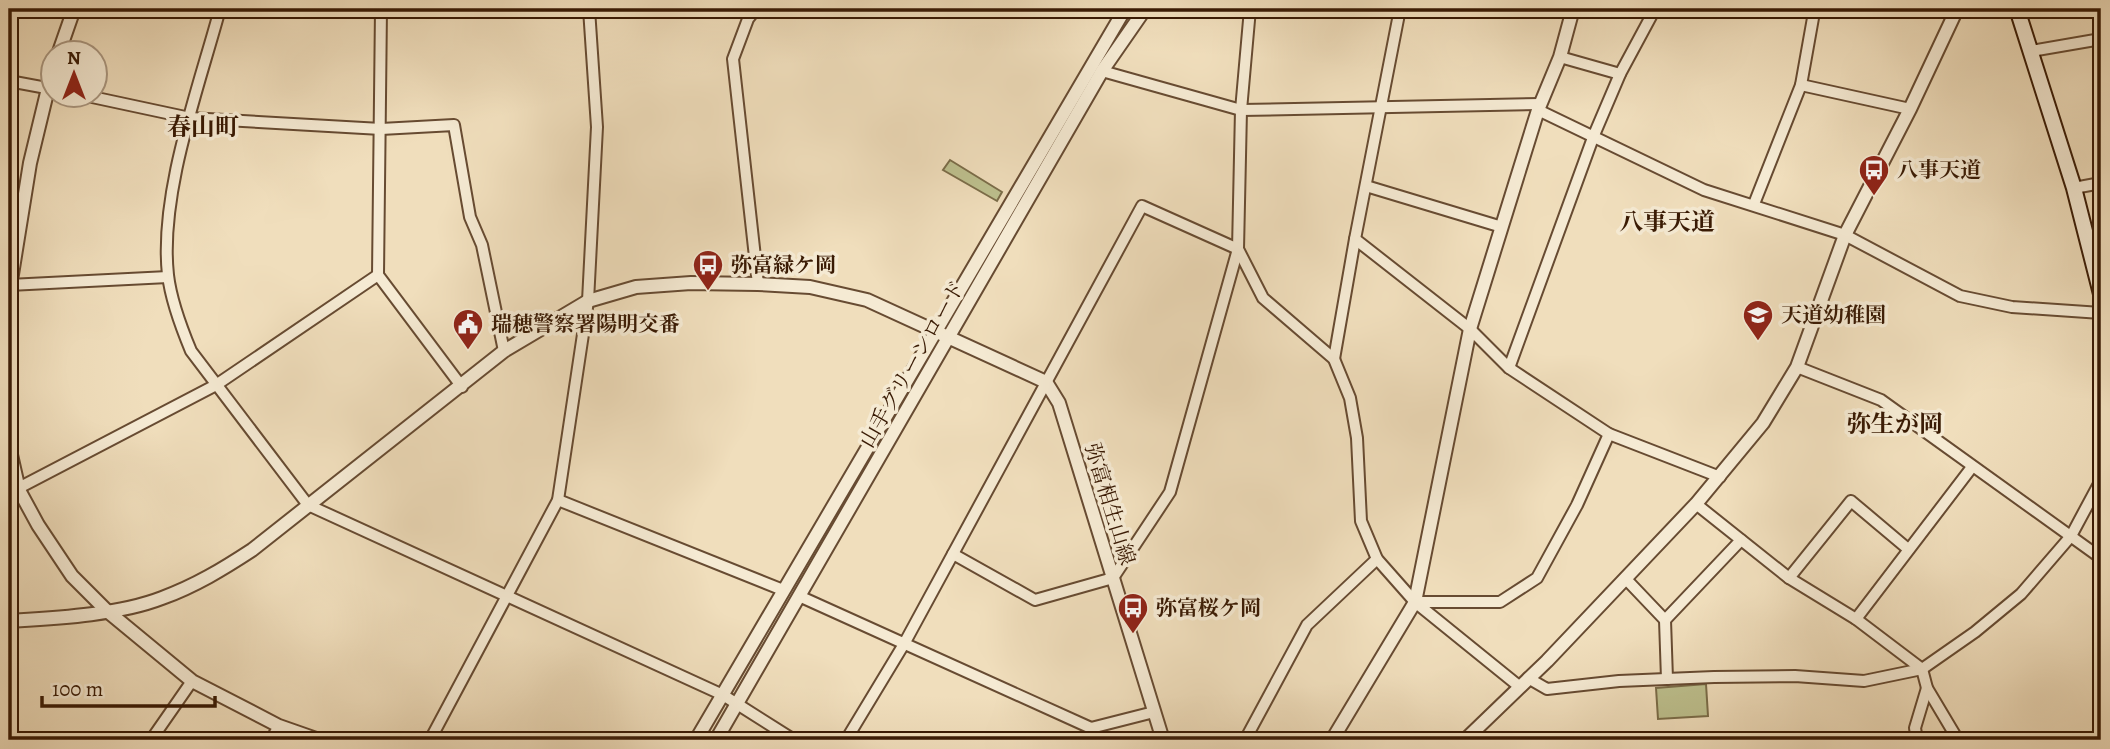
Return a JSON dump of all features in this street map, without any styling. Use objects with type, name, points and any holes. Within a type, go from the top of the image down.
[{"type":"main road","points":[[2017,9],[2074,188],[2101,294]]},
{"type":"street","points":[[64,38],[74,9]]},
{"type":"street","points":[[220,9],[190,118],[170,208],[168,276],[180,326],[191,351],[308,505],[723,695],[794,740]]},
{"type":"street","points":[[381,9],[378,275],[462,387]]},
{"type":"street","points":[[430,740],[558,500],[588,301],[597,127],[589,9]]},
{"type":"street","points":[[756,9],[748,19],[733,59],[758,284]]},
{"type":"street","name":"山手グリーンロード","points":[[696,740],[1125,9]]},
{"type":"street","name":"山手グリーンロード","points":[[716,740],[1102,71],[1146,9]]},
{"type":"street","points":[[953,554],[1035,600],[1113,578],[1170,492],[1238,249],[1241,110],[1250,9]]},
{"type":"street","points":[[1334,359],[1400,9]]},
{"type":"street","points":[[1332,740],[1415,602],[1470,329],[1540,107],[1560,57],[1573,9]]},
{"type":"street","points":[[1509,368],[1594,135],[1620,74],[1655,9]]},
{"type":"street","points":[[1754,204],[1801,85],[1813,18],[1809,9]]},
{"type":"street","points":[[1465,740],[1696,504],[1763,423],[1797,368],[1845,234],[1910,109],[1957,9]]},
{"type":"street","points":[[2031,51],[2101,39]]},
{"type":"street","points":[[1560,57],[1620,74]]},
{"type":"street","points":[[1102,71],[1241,110],[1540,107],[1704,190],[1845,234],[1960,296],[2012,307],[2101,313]]},
{"type":"street","points":[[9,81],[38,87]]},
{"type":"street","points":[[1801,85],[1910,109]]},
{"type":"street","points":[[108,100],[190,118],[381,129],[454,125],[470,217],[482,245],[504,351]]},
{"type":"street","points":[[45,108],[30,163],[9,288],[168,276]]},
{"type":"street","points":[[2074,188],[2101,183]]},
{"type":"street","points":[[1366,186],[1502,228]]},
{"type":"street","points":[[846,740],[904,644],[1142,205],[1238,249],[1263,298],[1334,359],[1350,398],[1357,438],[1361,521],[1377,559],[1415,602],[1524,682],[1546,690],[1667,680],[1795,676],[1864,681],[1922,669],[1975,632],[2021,594],[2071,536],[2101,480]]},
{"type":"street","points":[[1355,239],[1470,329],[1509,368],[1609,434],[1720,477]]},
{"type":"street","points":[[14,492],[216,385],[378,275]]},
{"type":"street","points":[[9,621],[106,610],[160,599],[211,577],[252,550],[462,387],[504,351],[588,301],[636,287],[691,283],[758,284],[810,288],[867,300],[1046,382]]},
{"type":"street","points":[[1797,368],[1881,400],[2101,558]]},
{"type":"street","name":"弥富相生山線","points":[[1046,382],[1059,403],[1163,740]]},
{"type":"street","points":[[1415,602],[1500,602],[1537,578],[1577,505],[1609,434]]},
{"type":"street","points":[[9,446],[14,492],[72,576],[106,610],[192,681],[279,726],[319,740]]},
{"type":"street","points":[[1856,619],[1972,467]]},
{"type":"street","points":[[558,500],[783,590]]},
{"type":"street","points":[[1789,578],[1851,501],[1908,549]]},
{"type":"street","points":[[1696,504],[1789,578],[1856,619],[1922,669],[1927,688],[1958,740]]},
{"type":"street","points":[[1665,620],[1741,540]]},
{"type":"street","points":[[1245,740],[1307,625],[1377,559]]},
{"type":"street","points":[[1625,578],[1665,620],[1667,680]]},
{"type":"street","points":[[800,596],[1091,729],[1154,712]]},
{"type":"street","points":[[151,740],[192,681]]},
{"type":"street","points":[[1917,740],[1915,727],[1927,688]]},
{"type":"street","points":[[271,740],[279,726]]},
{"type":"street","points":[[1085,740],[1091,729]]},
{"type":"green space","points":[[950,160],[1002,192],[997,201],[943,170]]},
{"type":"green space","points":[[1706,684],[1708,716],[1658,719],[1656,688]]},
{"type":"place","name":"八事天道","points":[[1874,197]]},
{"type":"place","name":"弥富緑ケ岡","points":[[708,292]]},
{"type":"place","name":"天道幼稚園","points":[[1758,342]]},
{"type":"place","name":"瑞穂警察署陽明交番","points":[[468,351]]},
{"type":"place","name":"弥富桜ケ岡","points":[[1133,635]]},
{"type":"district","name":"春山町","points":[[203,127]]},
{"type":"district","name":"八事天道","points":[[1667,222]]},
{"type":"district","name":"弥生が岡","points":[[1895,424]]}]
